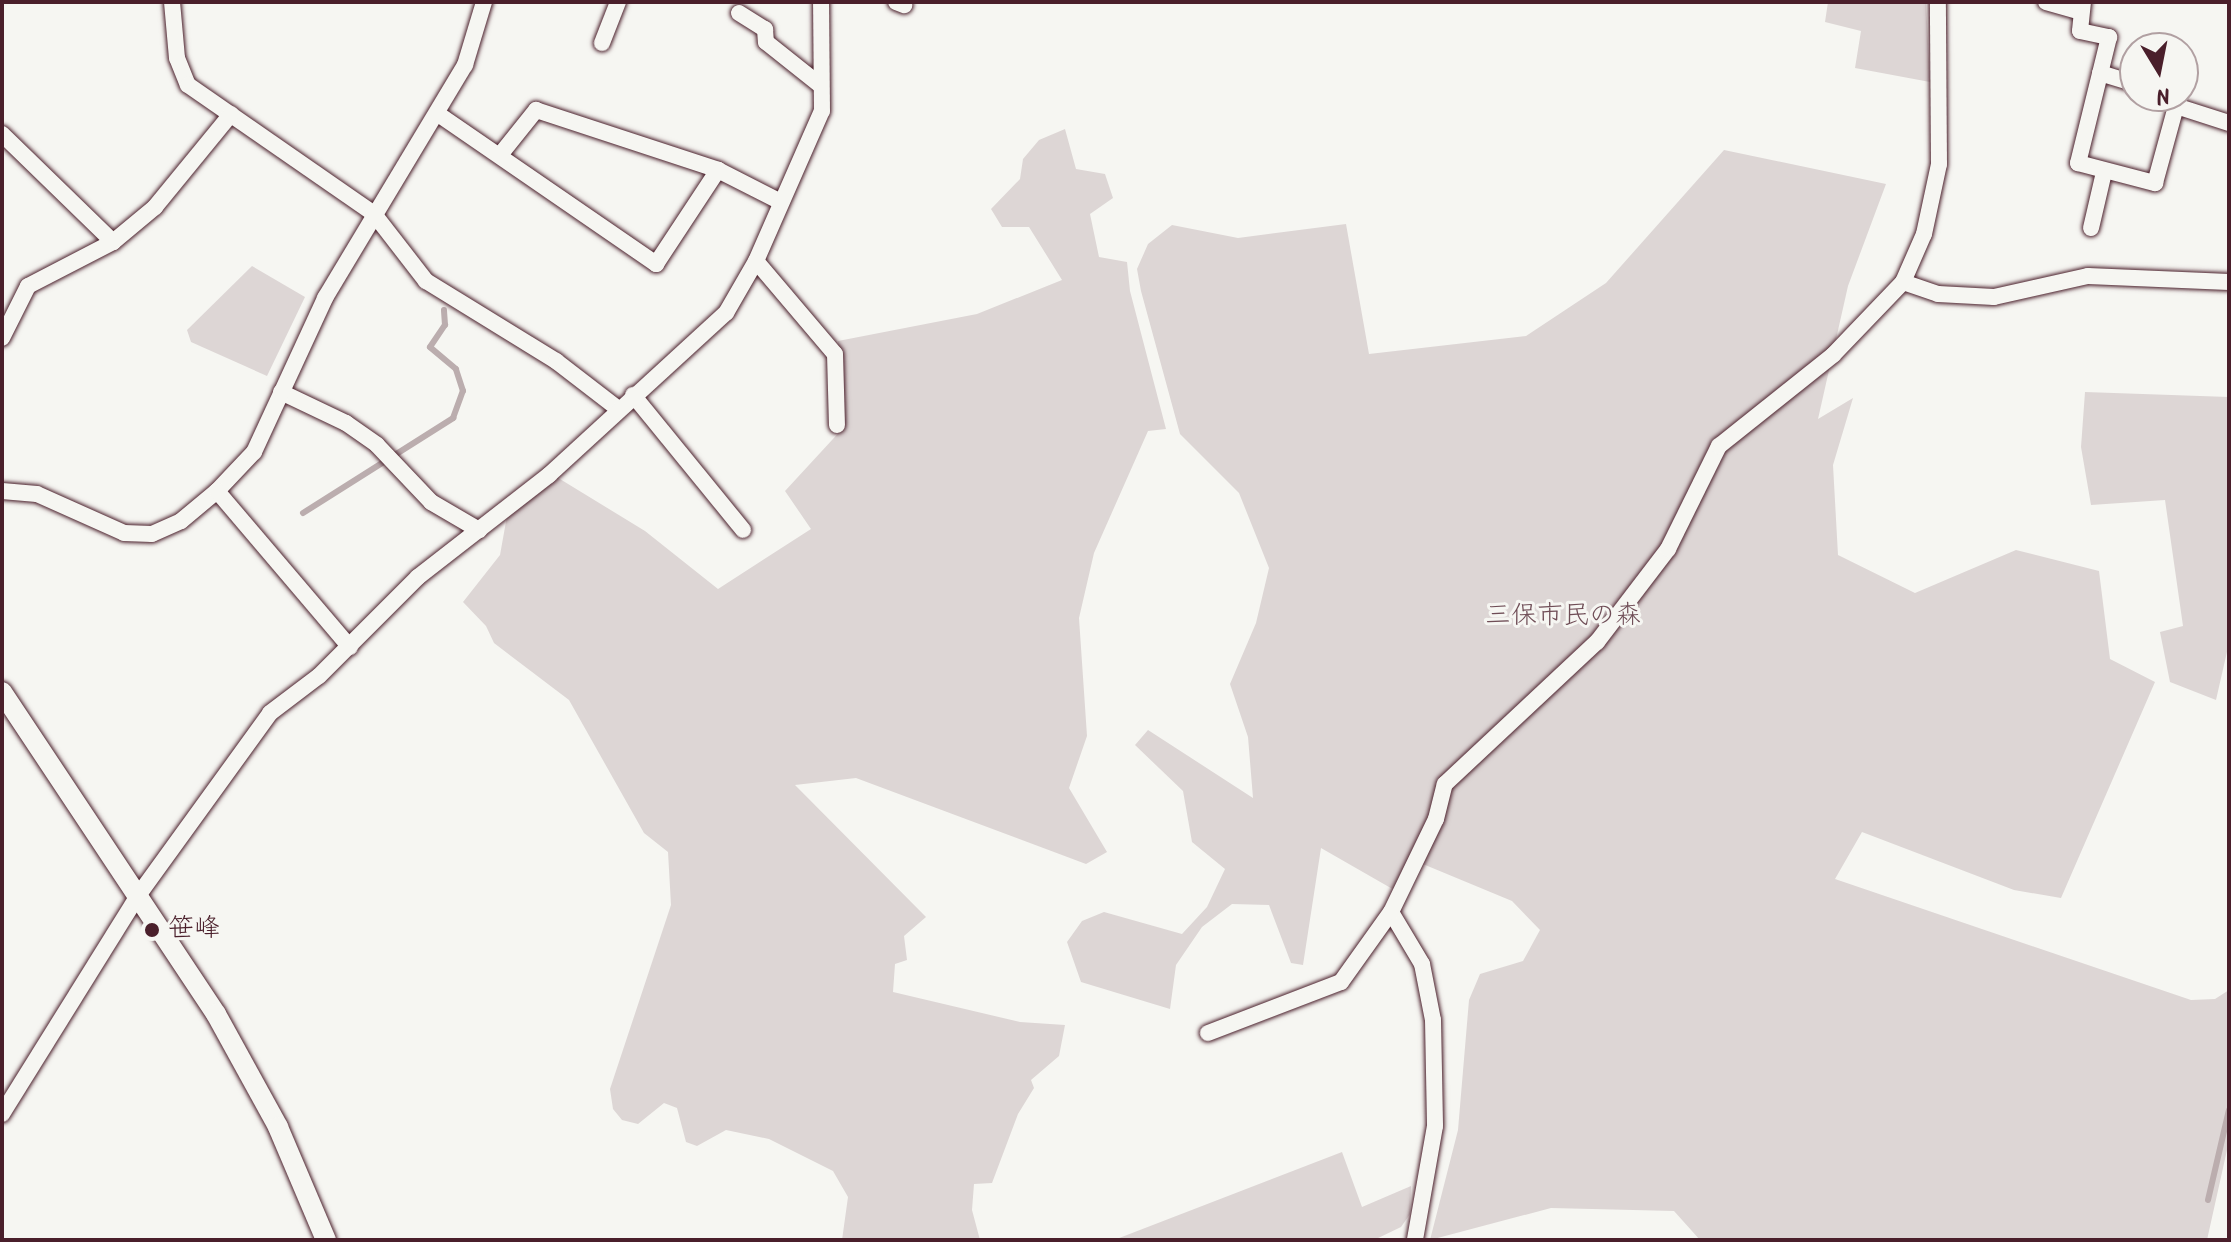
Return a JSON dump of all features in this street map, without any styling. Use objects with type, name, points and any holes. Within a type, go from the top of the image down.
[{"type":"street","points":[[172,2],[177,58],[188,85],[374,214],[426,281],[556,361],[617,408]]},
{"type":"street","points":[[2,491],[37,494],[124,533],[152,534],[181,521],[217,491],[254,452],[325,298],[465,65],[484,2]]},
{"type":"street","points":[[602,43],[618,2]]},
{"type":"street","points":[[2,1114],[137,897],[270,713],[350,647],[387,605],[549,475],[617,408],[726,313],[756,261],[779,201],[822,111],[821,2]]},
{"type":"street","points":[[1208,1033],[1341,982],[1391,912],[1436,819],[1445,784],[1597,642],[1668,549],[1719,446],[1833,355],[1903,282],[1924,234],[1939,164],[1938,2]]},
{"type":"street","points":[[2046,2],[2082,7],[2080,31],[2109,37],[2078,163],[2155,183],[2173,112]]},
{"type":"street","points":[[739,13],[765,29],[766,42],[820,85]]},
{"type":"street","points":[[2100,73],[2119,79]]},
{"type":"street","points":[[500,155],[536,110],[718,170],[779,201]]},
{"type":"street","points":[[2199,111],[2229,123]]},
{"type":"street","points":[[2,338],[28,286],[113,242],[155,207],[231,114]]},
{"type":"street","points":[[438,114],[656,264],[718,170]]},
{"type":"street","points":[[2,134],[113,242]]},
{"type":"street","points":[[2091,228],[2104,172]]},
{"type":"street","points":[[756,261],[835,354],[837,425]]},
{"type":"street","points":[[1903,282],[1938,294],[1994,297],[2088,276],[2229,282]]},
{"type":"street","points":[[281,392],[346,423],[377,445],[431,502],[479,530]]},
{"type":"street","points":[[633,395],[743,530]]},
{"type":"street","points":[[217,491],[350,647]]},
{"type":"street","points":[[2,692],[216,1014],[278,1127],[326,1240]]},
{"type":"street","points":[[1391,912],[1422,964],[1433,1020],[1435,1126],[1415,1240]]},
{"type":"green space","points":[[1828,2],[1926,2],[1930,82],[1855,68],[1861,31],[1825,22]]},
{"type":"green space","points":[[1065,129],[1076,169],[1105,174],[1113,198],[1090,214],[1099,257],[1127,262],[1130,291],[1166,429],[1148,431],[1094,553],[1079,618],[1087,736],[1069,788],[1107,852],[1086,864],[856,778],[795,785],[926,917],[904,936],[907,960],[895,964],[893,992],[1020,1022],[1065,1025],[1059,1056],[1031,1080],[1034,1088],[1018,1114],[992,1183],[974,1184],[972,1210],[980,1240],[842,1240],[848,1197],[833,1171],[769,1139],[726,1130],[697,1146],[686,1142],[677,1108],[664,1103],[638,1124],[622,1120],[613,1109],[610,1089],[671,905],[668,852],[644,833],[569,700],[494,643],[486,626],[463,602],[500,555],[507,516],[555,476],[645,531],[718,589],[811,529],[785,491],[844,427],[838,341],[977,314],[1062,280],[1029,227],[1002,227],[991,209],[1020,179],[1023,159],[1039,140]]},
{"type":"green space","name":"三保市民の森","points":[[1724,150],[1886,184],[1848,286],[1818,419],[1853,398],[1833,465],[1838,555],[1915,593],[2016,550],[2099,571],[2110,659],[2155,682],[2061,898],[2014,890],[1862,832],[1835,879],[2191,1000],[2215,999],[2229,990],[2229,1141],[2207,1240],[1700,1240],[1674,1211],[1551,1208],[1430,1240],[1458,1130],[1469,1000],[1480,974],[1523,961],[1540,930],[1512,901],[1418,862],[1396,891],[1321,848],[1303,965],[1291,963],[1269,905],[1232,904],[1202,927],[1176,965],[1170,1009],[1081,982],[1067,942],[1082,921],[1104,912],[1182,934],[1207,907],[1225,869],[1192,842],[1183,791],[1135,745],[1148,730],[1253,798],[1248,737],[1230,684],[1256,623],[1269,568],[1239,493],[1180,434],[1137,269],[1148,244],[1172,225],[1238,238],[1346,224],[1369,354],[1526,336],[1606,283]]},
{"type":"green space","points":[[252,266],[305,297],[267,376],[191,342],[187,330]]},
{"type":"green space","points":[[2085,392],[2229,397],[2229,643],[2216,700],[2170,682],[2160,632],[2183,626],[2165,500],[2091,505],[2081,447]]},
{"type":"green space","points":[[1342,1152],[1362,1207],[1411,1186],[1410,1214],[1401,1227],[1374,1240],[1114,1240]]},
{"type":"waterway","points":[[303,513],[453,418],[463,391],[456,369],[430,347],[445,325],[444,310]]},
{"type":"waterway","points":[[2208,1200],[2229,1110]]},
{"type":"place","name":"笹峰","points":[[152,930]]}]
